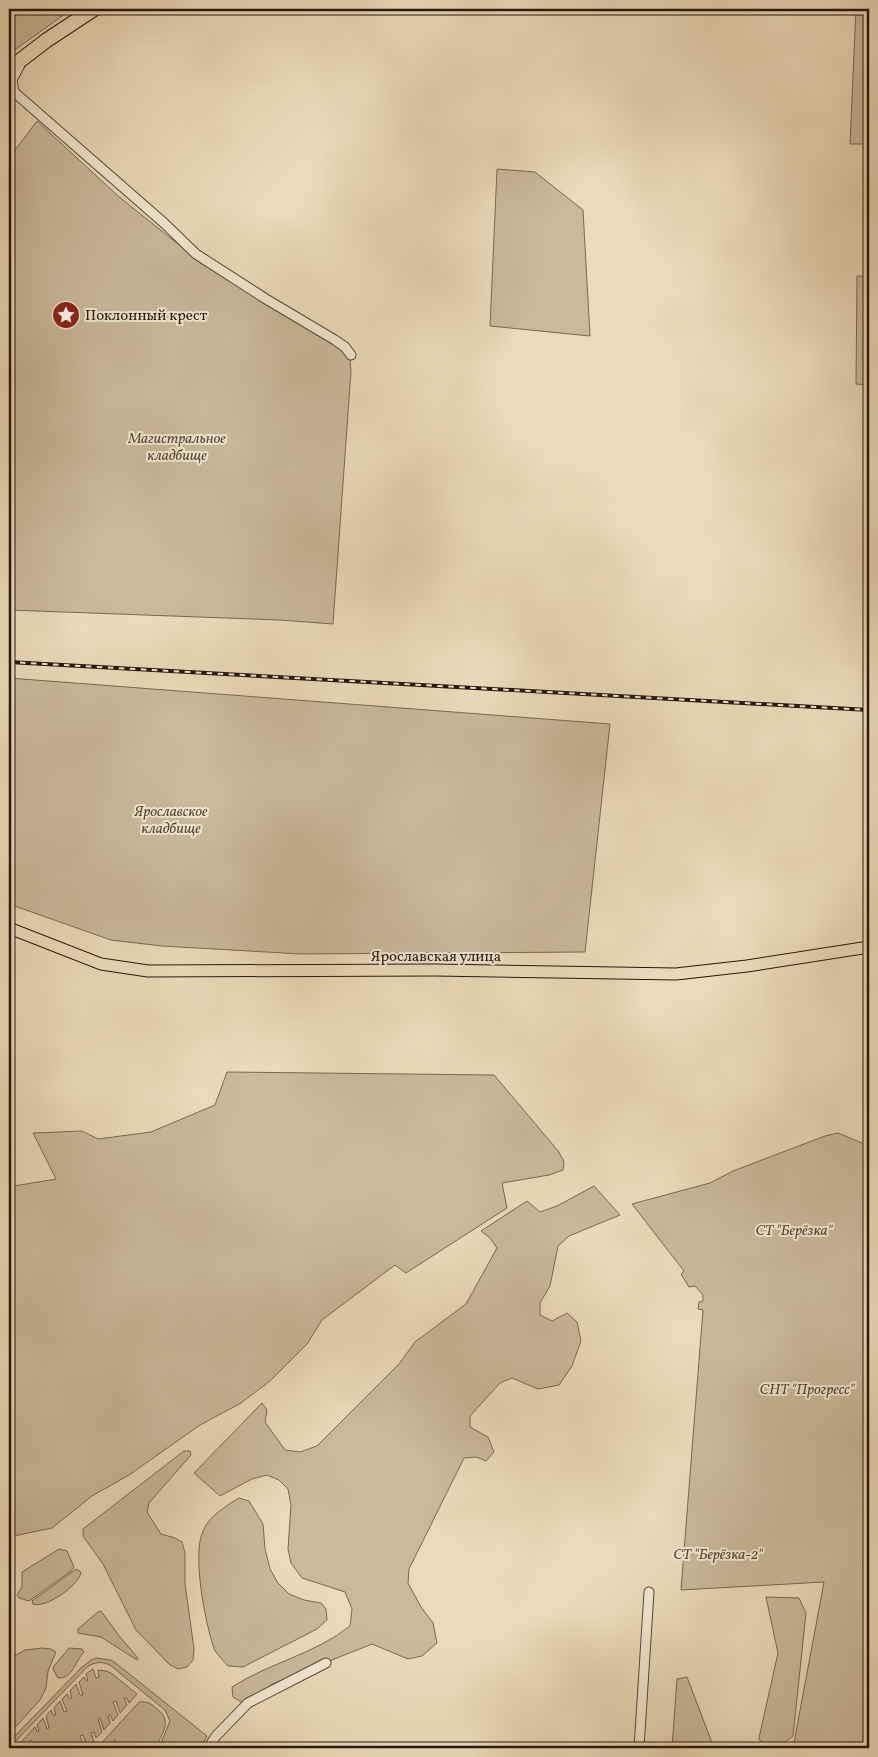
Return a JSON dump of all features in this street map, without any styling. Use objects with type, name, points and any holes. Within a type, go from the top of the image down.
[{"type":"highway","points":[[9,69],[29,53],[94,9]]},
{"type":"main road","name":"Ярославская улица","points":[[9,928],[101,964],[148,971],[434,970],[676,974],[747,966],[869,947]]},
{"type":"street","points":[[9,62],[29,53]]},
{"type":"street","points":[[29,53],[14,75],[11,91],[164,223],[196,254],[336,340],[351,355]]},
{"type":"street","points":[[639,1748],[650,1592]]},
{"type":"street","points":[[208,1748],[216,1736],[248,1703],[326,1663]]},
{"type":"green space","points":[[9,9],[72,9],[9,54]]},
{"type":"green space","points":[[856,9],[869,9],[869,144],[850,144]]},
{"type":"green space","name":"Магистральное кладбище","points":[[37,121],[118,196],[188,252],[345,351],[350,359],[351,371],[333,624],[280,620],[9,610],[9,158]]},
{"type":"green space","points":[[497,169],[535,172],[583,210],[590,336],[490,326]]},
{"type":"green space","points":[[857,276],[869,277],[869,385],[856,384]]},
{"type":"green space","name":"Ярославское кладбище","points":[[9,678],[610,724],[585,952],[301,954],[162,946],[111,940],[9,904]]},
{"type":"green space","points":[[227,1072],[494,1075],[559,1152],[564,1162],[563,1170],[549,1175],[502,1183],[507,1208],[406,1273],[395,1265],[322,1320],[307,1344],[270,1381],[241,1403],[200,1425],[129,1475],[92,1496],[52,1528],[9,1537],[9,1189],[14,1186],[56,1179],[33,1133],[82,1131],[98,1139],[151,1132],[215,1105]]},
{"type":"green space","points":[[838,1133],[869,1146],[869,1748],[793,1748],[824,1582],[681,1590],[703,1310],[698,1309],[699,1302],[703,1301],[703,1295],[695,1286],[689,1287],[681,1274],[684,1271],[632,1204],[710,1183],[733,1171],[825,1136]]},
{"type":"green space","points":[[594,1186],[620,1215],[569,1236],[558,1246],[550,1286],[540,1303],[540,1315],[552,1321],[567,1313],[577,1322],[581,1341],[572,1366],[559,1385],[538,1389],[512,1378],[500,1383],[470,1416],[470,1427],[488,1437],[494,1452],[486,1461],[476,1457],[464,1458],[409,1569],[408,1583],[421,1607],[433,1623],[437,1643],[422,1656],[408,1659],[372,1644],[272,1684],[254,1699],[241,1702],[233,1697],[232,1687],[261,1671],[322,1644],[350,1626],[352,1609],[345,1592],[302,1578],[291,1563],[288,1549],[291,1505],[288,1489],[279,1480],[267,1475],[252,1479],[220,1496],[194,1473],[262,1403],[267,1410],[265,1422],[285,1450],[300,1452],[317,1446],[399,1364],[415,1342],[466,1304],[497,1248],[490,1238],[481,1231],[527,1201],[540,1212],[557,1206]]},
{"type":"green space","points":[[184,1451],[190,1451],[191,1455],[149,1503],[147,1512],[161,1534],[182,1542],[185,1553],[185,1584],[194,1649],[193,1660],[187,1667],[178,1669],[170,1665],[136,1630],[103,1564],[83,1536],[83,1529]]},
{"type":"green space","points":[[239,1498],[249,1501],[263,1524],[265,1549],[270,1569],[278,1583],[289,1594],[304,1600],[321,1603],[326,1609],[327,1620],[317,1629],[243,1667],[228,1666],[214,1648],[207,1622],[199,1572],[200,1542],[203,1531],[218,1512]]},
{"type":"green space","points":[[59,1549],[67,1551],[74,1567],[71,1571],[29,1601],[19,1598],[17,1595],[22,1587],[22,1572]]},
{"type":"green space","points":[[76,1569],[81,1572],[69,1589],[53,1600],[38,1605],[33,1604],[32,1601]]},
{"type":"green space","points":[[766,1597],[799,1598],[806,1613],[793,1736],[778,1748],[763,1748],[759,1738],[778,1653]]},
{"type":"green space","points":[[101,1611],[138,1658],[137,1660],[101,1637],[78,1633],[78,1629]]},
{"type":"green space","points":[[69,1648],[82,1649],[84,1652],[67,1676],[58,1678],[53,1669],[54,1666]]},
{"type":"green space","points":[[51,1649],[56,1652],[48,1671],[46,1688],[40,1700],[9,1734],[9,1659],[25,1650]]},
{"type":"green space","points":[[97,1658],[111,1660],[207,1736],[200,1748],[159,1748],[170,1721],[165,1710],[110,1665],[95,1663],[87,1667],[9,1748],[9,1742],[81,1668]]},
{"type":"green space","points":[[93,1669],[96,1678],[99,1677],[98,1670],[106,1671],[137,1694],[129,1703],[127,1698],[124,1698],[127,1705],[120,1713],[116,1701],[113,1702],[118,1715],[113,1721],[110,1715],[108,1716],[110,1723],[104,1730],[100,1718],[98,1719],[102,1732],[96,1738],[94,1732],[91,1733],[94,1741],[89,1747],[87,1747],[83,1735],[80,1736],[84,1748],[39,1748],[31,1740],[24,1747],[20,1747],[21,1742],[35,1727],[37,1732],[39,1731],[37,1725],[43,1718],[47,1729],[49,1728],[46,1716],[51,1710],[53,1715],[56,1715],[54,1708],[60,1701],[64,1712],[67,1711],[62,1699],[67,1694],[69,1698],[72,1698],[70,1691],[76,1684],[80,1695],[83,1695],[79,1682],[84,1677],[88,1681],[86,1674]]},
{"type":"green space","points":[[687,1677],[714,1748],[672,1748],[677,1679]]},
{"type":"green space","points":[[139,1702],[151,1704],[164,1718],[165,1728],[155,1748],[130,1748],[127,1746],[129,1744],[127,1742],[121,1746],[115,1740],[108,1748],[97,1748]]},
{"type":"railway","points":[[9,662],[869,710]]},
{"type":"place","name":"Поклонный крест","points":[[66,315]]},
{"type":"park label","name":"СТ \"Берёзка\"","points":[[794,1230]]},
{"type":"park label","name":"СНТ \"Прогресс\"","points":[[807,1389]]},
{"type":"park label","name":"СТ \"Берёзка-2\"","points":[[718,1554]]}]
